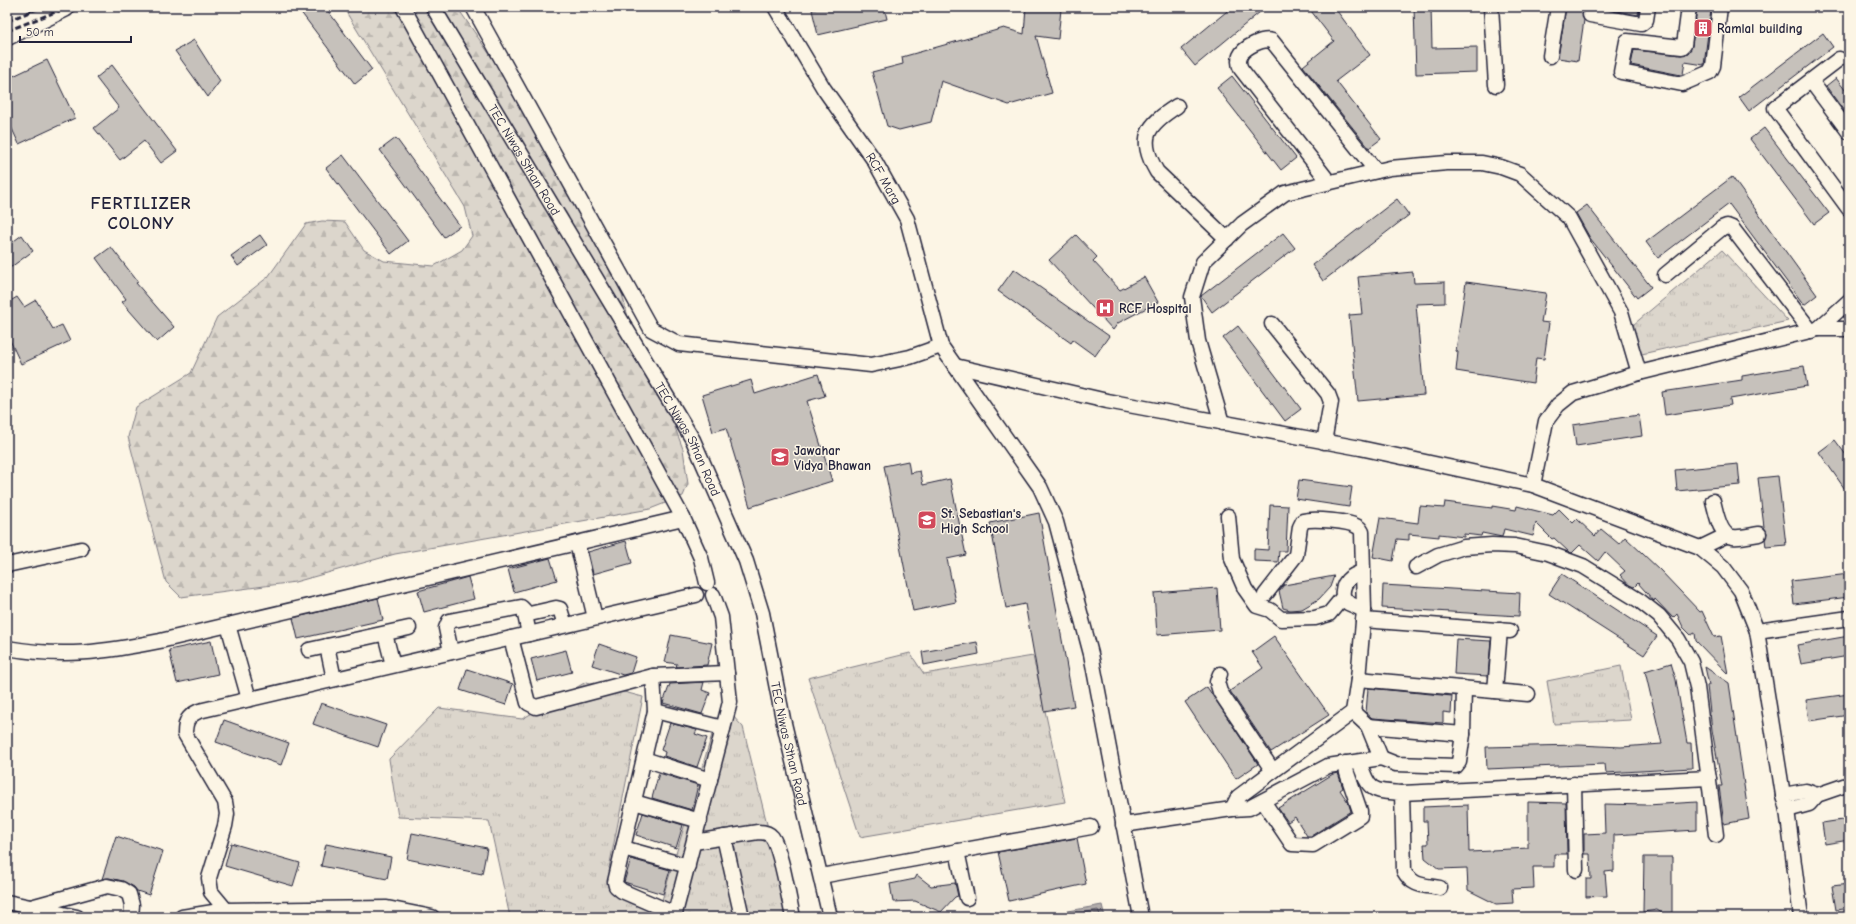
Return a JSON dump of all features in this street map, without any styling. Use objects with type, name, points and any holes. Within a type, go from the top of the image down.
[{"type":"main road","points":[[7,13],[20,7]]},
{"type":"main road","points":[[7,35],[64,7]]},
{"type":"street","points":[[403,7],[683,518],[701,558],[710,589],[721,617],[730,702],[675,916],[622,891],[616,886],[615,882],[655,711],[653,676]]},
{"type":"street","name":"TEC Niwas Sthan Road","points":[[433,7],[694,440],[746,561],[762,613],[783,720],[830,917]]},
{"type":"street","points":[[473,7],[651,329],[679,344],[871,365],[910,357],[941,346]]},
{"type":"street","name":"RCF Marg","points":[[775,7],[824,89],[874,160],[906,219],[941,346],[1040,487],[1056,522],[1091,654],[1141,917]]},
{"type":"street","points":[[1491,7],[1496,85]]},
{"type":"street","points":[[1550,56],[1558,7]]},
{"type":"street","points":[[1590,16],[1641,24],[1646,20],[1648,7]]},
{"type":"street","points":[[1689,7],[1684,45],[1682,47],[1627,41],[1620,72],[1623,74],[1682,84],[1710,72],[1713,66],[1720,7]]},
{"type":"street","points":[[1329,182],[1241,69],[1239,60],[1241,54],[1261,41],[1272,41],[1376,171]]},
{"type":"street","points":[[1839,59],[1775,108],[1849,209]]},
{"type":"street","points":[[1810,81],[1849,132]]},
{"type":"street","points":[[1177,106],[1160,117],[1149,129],[1147,142],[1150,159],[1157,172],[1227,239]]},
{"type":"street","points":[[1222,423],[1198,341],[1192,297],[1203,262],[1242,224],[1285,193],[1390,168],[1447,163],[1482,163],[1501,167],[1520,174],[1569,218],[1621,312],[1639,373]]},
{"type":"street","points":[[1665,275],[1722,228],[1727,226],[1732,228],[1815,330]]},
{"type":"street","points":[[1815,330],[1849,302]]},
{"type":"street","points":[[1272,324],[1328,394],[1331,402],[1324,442]]},
{"type":"street","points":[[1533,485],[1546,422],[1558,405],[1573,393],[1639,373],[1815,330],[1849,329]]},
{"type":"street","points":[[955,366],[1107,401],[1453,467],[1533,485],[1700,548],[1723,567],[1741,591],[1757,631],[1783,795],[1787,810],[1801,917]]},
{"type":"street","points":[[1713,500],[1720,526],[1727,535],[1733,537],[1758,534]]},
{"type":"street","points":[[1228,516],[1232,559],[1245,589],[1257,606],[1270,610],[1281,619],[1315,618],[1329,614],[1343,597],[1344,587],[1350,577],[1363,572]]},
{"type":"street","points":[[7,648],[31,652],[66,654],[109,651],[228,625],[683,518]]},
{"type":"street","points":[[1232,808],[1238,797],[1353,712],[1358,678],[1363,615],[1362,532],[1358,527],[1349,524],[1310,519],[1303,521],[1300,527],[1296,556],[1265,595]]},
{"type":"street","points":[[1700,548],[1727,535]]},
{"type":"street","points":[[577,543],[595,618]]},
{"type":"street","points":[[1416,567],[1438,555],[1464,547],[1492,545],[1516,546],[1548,553],[1583,566],[1640,601],[1659,616],[1678,639],[1691,662],[1698,687],[1716,835]]},
{"type":"street","points":[[7,565],[81,549]]},
{"type":"street","points":[[226,910],[211,892],[209,878],[225,826],[227,814],[225,802],[185,734],[185,722],[190,715],[199,711],[249,699],[696,595],[700,600],[706,601],[710,589]]},
{"type":"street","points":[[1250,595],[1257,592],[1265,595],[1270,603],[1270,610]]},
{"type":"street","points":[[1343,597],[1363,615],[1505,631],[1495,691]]},
{"type":"street","points":[[451,652],[446,628],[448,621],[517,607],[524,610],[529,634]]},
{"type":"street","points":[[525,615],[556,608],[560,609],[564,625]]},
{"type":"street","points":[[1757,631],[1849,618]]},
{"type":"street","points":[[228,625],[249,699]]},
{"type":"street","points":[[309,650],[409,628]]},
{"type":"street","points":[[385,634],[393,665]]},
{"type":"street","points":[[511,638],[528,703],[536,707],[653,676],[727,673]]},
{"type":"street","points":[[327,646],[334,679]]},
{"type":"street","points":[[1220,674],[1217,682],[1220,692],[1273,771]]},
{"type":"street","points":[[1358,678],[1528,694]]},
{"type":"street","points":[[1123,825],[1232,808],[1249,808],[1314,772],[1328,766],[1381,758],[1396,764],[1456,766],[1459,762],[1463,734],[1464,688]]},
{"type":"street","points":[[655,711],[723,728]]},
{"type":"street","points":[[1353,712],[1368,726],[1381,758]]},
{"type":"street","points":[[1368,726],[1463,734]]},
{"type":"street","points":[[644,759],[710,780]]},
{"type":"street","points":[[1352,762],[1368,784],[1379,792],[1402,793],[1709,778]]},
{"type":"street","points":[[1263,801],[1292,844],[1313,845],[1360,816],[1360,811],[1347,773],[1352,762]]},
{"type":"street","points":[[1574,784],[1576,870]]},
{"type":"street","points":[[1787,810],[1810,804],[1817,795],[1849,784]]},
{"type":"street","points":[[1783,795],[1806,791],[1817,795]]},
{"type":"street","points":[[1402,793],[1404,871],[1410,880],[1416,884],[1440,888]]},
{"type":"street","points":[[634,802],[700,821]]},
{"type":"street","points":[[821,876],[1091,827]]},
{"type":"street","points":[[694,842],[766,832],[771,836],[776,847],[793,917]]},
{"type":"street","points":[[724,837],[742,917]]},
{"type":"street","points":[[623,848],[688,866]]},
{"type":"street","points":[[957,851],[967,898]]},
{"type":"street","points":[[31,907],[107,886],[121,889],[129,894],[132,905],[131,917]]},
{"type":"street","points":[[7,902],[77,917]]},
{"type":"street","points":[[182,917],[226,910],[387,908],[432,917]]},
{"type":"green space","points":[[343,7],[457,7],[517,94],[622,294],[634,340],[658,382],[683,449],[688,484],[683,496],[650,509],[395,554],[295,582],[181,597],[166,582],[128,437],[136,407],[191,373],[217,317],[268,277],[306,224],[322,221],[345,222],[364,250],[384,261],[434,266],[462,250],[472,236],[465,207]]},
{"type":"green space","points":[[1722,250],[1788,321],[1633,356],[1627,330]]},
{"type":"green space","points":[[910,653],[924,674],[1033,656],[1065,802],[860,837],[808,678]]},
{"type":"green space","points":[[1621,666],[1631,720],[1554,724],[1547,681]]},
{"type":"green space","points":[[586,682],[643,697],[609,868],[659,910],[714,728],[729,712],[743,727],[790,917],[510,917],[489,821],[398,817],[389,759],[439,708],[522,719]]},
{"type":"water","points":[[1102,905],[1105,917],[1052,917],[1052,914]]},
{"type":"building","points":[[297,7],[325,7],[372,70],[355,84]]},
{"type":"building","points":[[822,7],[884,7],[887,19],[818,35],[812,10]]},
{"type":"building","points":[[1026,7],[1061,9],[1058,39],[1036,36],[1052,93],[1009,105],[941,81],[931,122],[899,130],[887,126],[872,72],[903,64],[902,57],[1004,28],[1024,34]]},
{"type":"building","points":[[1232,7],[1266,7],[1195,66],[1181,49]]},
{"type":"building","points":[[1308,7],[1334,7],[1370,55],[1336,81],[1381,139],[1369,148],[1303,66],[1334,41]]},
{"type":"building","points":[[1414,7],[1431,7],[1432,48],[1477,47],[1477,72],[1416,74]]},
{"type":"building","points":[[1566,7],[1586,7],[1582,14],[1584,20],[1578,61],[1558,58]]},
{"type":"building","points":[[1595,7],[1639,7],[1638,15]]},
{"type":"building","points":[[1697,8],[1711,10],[1704,65],[1685,62],[1683,74],[1681,75],[1631,65],[1634,50],[1681,55],[1688,53],[1692,46]]},
{"type":"building","points":[[1823,33],[1833,47],[1749,111],[1739,97]]},
{"type":"building","points":[[194,40],[220,81],[208,97],[175,51]]},
{"type":"building","points":[[47,60],[75,118],[19,144],[7,118],[7,79]]},
{"type":"building","points":[[112,65],[177,151],[161,163],[144,141],[120,160],[94,128],[119,108],[96,78]]},
{"type":"building","points":[[1232,76],[1296,158],[1281,170],[1217,88]]},
{"type":"building","points":[[1836,78],[1849,95],[1849,118],[1826,86]]},
{"type":"building","points":[[1764,128],[1829,213],[1814,224],[1750,139]]},
{"type":"building","points":[[396,138],[460,226],[444,237],[380,150]]},
{"type":"building","points":[[343,155],[408,241],[391,254],[326,168]]},
{"type":"building","points":[[1732,177],[1817,295],[1804,305],[1729,204],[1658,258],[1646,242]]},
{"type":"building","points":[[1397,199],[1409,215],[1323,281],[1312,265]]},
{"type":"building","points":[[1587,205],[1651,287],[1637,298],[1590,238],[1576,213]]},
{"type":"building","points":[[1283,233],[1295,248],[1212,312],[1201,296]]},
{"type":"building","points":[[22,235],[33,251],[7,270],[7,246]]},
{"type":"building","points":[[260,235],[267,245],[238,266],[231,256]]},
{"type":"building","points":[[1076,235],[1097,257],[1093,261],[1120,290],[1144,277],[1158,302],[1118,323],[1113,330],[1049,260]]},
{"type":"building","points":[[111,247],[138,282],[136,283],[174,327],[157,342],[122,302],[126,299],[96,258]]},
{"type":"building","points":[[1014,269],[1109,336],[1095,356],[1073,340],[1071,343],[998,291]]},
{"type":"building","points":[[1413,272],[1414,283],[1445,282],[1445,303],[1416,304],[1424,395],[1358,401],[1349,315],[1362,314],[1358,277]]},
{"type":"building","points":[[1466,282],[1546,293],[1541,322],[1549,323],[1544,359],[1536,358],[1533,383],[1456,371],[1458,352],[1456,351]]},
{"type":"building","points":[[17,297],[24,307],[36,300],[53,329],[62,325],[70,341],[21,364],[7,334],[7,303]]},
{"type":"building","points":[[1238,326],[1301,409],[1285,421],[1223,338]]},
{"type":"building","points":[[1804,366],[1807,386],[1730,399],[1731,405],[1665,415],[1662,392],[1742,380],[1742,376]]},
{"type":"building","name":"Jawahar Vidya Bhawan","points":[[818,374],[825,396],[807,401],[832,481],[750,507],[726,428],[713,432],[702,395],[751,380],[755,394]]},
{"type":"building","points":[[1639,415],[1642,436],[1576,446],[1573,425]]},
{"type":"building","points":[[1835,440],[1849,459],[1849,495],[1819,452]]},
{"type":"building","name":"St. Sebastian's High School","points":[[908,461],[910,473],[920,471],[923,485],[950,479],[966,555],[947,559],[956,602],[913,611],[884,466]]},
{"type":"building","points":[[1738,464],[1740,485],[1677,491],[1675,470]]},
{"type":"building","points":[[1778,476],[1786,545],[1766,547],[1765,539],[1767,533],[1764,527],[1758,478]]},
{"type":"building","points":[[1299,480],[1352,487],[1349,507],[1296,499]]},
{"type":"building","points":[[1445,502],[1492,508],[1492,506],[1516,510],[1517,506],[1553,515],[1559,509],[1573,523],[1577,519],[1595,536],[1601,529],[1619,544],[1625,537],[1660,570],[1700,612],[1702,611],[1714,637],[1721,636],[1728,674],[1696,641],[1695,633],[1691,635],[1683,627],[1677,614],[1673,618],[1655,599],[1654,601],[1638,583],[1634,587],[1629,585],[1620,575],[1625,571],[1605,552],[1598,561],[1580,545],[1572,553],[1569,552],[1554,538],[1552,539],[1536,523],[1533,536],[1504,529],[1502,537],[1482,533],[1481,536],[1464,534],[1464,537],[1439,534],[1439,537],[1409,534],[1409,540],[1397,539],[1393,561],[1373,557],[1380,518],[1418,523],[1420,506],[1444,508]]},
{"type":"building","points":[[1270,505],[1288,506],[1286,551],[1279,551],[1278,562],[1254,561],[1254,549],[1268,550]]},
{"type":"building","points":[[1039,513],[1074,706],[1044,711],[1025,604],[1006,608],[990,523]]},
{"type":"building","points":[[626,541],[632,563],[593,574],[588,552]]},
{"type":"building","points":[[550,558],[557,580],[514,592],[508,569]]},
{"type":"building","points":[[1562,574],[1657,636],[1644,655],[1549,594]]},
{"type":"building","points":[[1849,574],[1849,597],[1794,604],[1791,581]]},
{"type":"building","points":[[1334,576],[1330,587],[1319,599],[1302,609],[1290,610],[1283,608],[1279,591],[1284,585]]},
{"type":"building","points":[[468,577],[474,599],[424,612],[418,591]]},
{"type":"building","points":[[1383,585],[1520,593],[1519,616],[1382,608]]},
{"type":"building","points":[[1217,588],[1220,630],[1157,635],[1154,593]]},
{"type":"building","points":[[378,598],[383,620],[298,639],[293,618]]},
{"type":"building","points":[[671,635],[712,643],[707,665],[676,667],[677,664],[665,662]]},
{"type":"building","points":[[1274,636],[1329,715],[1271,752],[1230,691],[1263,668],[1252,652]]},
{"type":"building","points":[[1849,636],[1849,656],[1801,664],[1797,645]]},
{"type":"building","points":[[1456,639],[1491,641],[1488,676],[1454,674]]},
{"type":"building","points":[[211,641],[218,674],[177,683],[169,650]]},
{"type":"building","points":[[977,642],[979,654],[924,665],[922,652]]},
{"type":"building","points":[[599,644],[636,657],[631,673],[623,675],[592,665]]},
{"type":"building","points":[[566,650],[572,672],[537,681],[531,659]]},
{"type":"building","points":[[1671,663],[1676,680],[1687,743],[1691,743],[1692,768],[1606,773],[1605,764],[1487,769],[1486,747],[1579,745],[1621,747],[1662,744],[1645,671]]},
{"type":"building","points":[[1705,667],[1729,683],[1749,819],[1724,824],[1719,786],[1722,786],[1712,730],[1707,686],[1709,685]]},
{"type":"building","points":[[467,669],[513,684],[506,705],[460,690]]},
{"type":"building","points":[[704,682],[702,690],[710,693],[702,714],[663,703],[670,684]]},
{"type":"building","points":[[1207,687],[1258,764],[1236,779],[1185,702]]},
{"type":"building","points":[[1368,688],[1452,696],[1451,713],[1443,712],[1443,723],[1372,718],[1366,713]]},
{"type":"building","points":[[1849,694],[1849,715],[1809,721],[1806,700]]},
{"type":"building","points":[[321,703],[386,725],[378,747],[313,724]]},
{"type":"building","points":[[224,720],[289,743],[281,765],[216,742]]},
{"type":"building","points":[[670,723],[697,730],[695,734],[707,738],[697,767],[664,756],[665,752],[661,750]]},
{"type":"building","points":[[659,773],[698,785],[692,810],[652,798]]},
{"type":"building","points":[[1338,773],[1343,788],[1340,790],[1348,802],[1351,811],[1311,836],[1307,836],[1295,817],[1288,822],[1278,808],[1333,774]]},
{"type":"building","points":[[1528,802],[1566,803],[1567,854],[1554,854],[1554,867],[1533,867],[1534,888],[1512,889],[1513,903],[1496,904],[1468,890],[1467,868],[1439,869],[1425,858],[1424,844],[1428,844],[1427,821],[1423,821],[1423,807],[1468,805],[1469,852],[1492,851],[1528,848]]},
{"type":"building","points":[[1697,802],[1697,830],[1614,835],[1614,871],[1605,872],[1607,896],[1586,897],[1586,879],[1591,879],[1590,854],[1584,854],[1584,834],[1605,833],[1604,804],[1647,805]]},
{"type":"building","points":[[643,813],[683,825],[676,848],[636,835]]},
{"type":"building","points":[[1849,819],[1849,840],[1825,844],[1822,823]]},
{"type":"building","points":[[412,833],[487,848],[482,874],[407,859]]},
{"type":"building","points":[[116,836],[163,851],[149,895],[137,891],[134,887],[123,881],[109,878],[102,879]]},
{"type":"building","points":[[1077,838],[1086,884],[1009,901],[998,852]]},
{"type":"building","points":[[231,843],[300,863],[293,886],[225,866]]},
{"type":"building","points":[[326,844],[391,857],[387,879],[321,866]]},
{"type":"building","points":[[1644,857],[1672,857],[1672,917],[1668,917],[1657,910],[1643,912]]},
{"type":"building","points":[[631,859],[670,870],[663,894],[624,882]]},
{"type":"building","points":[[917,875],[931,886],[955,883],[958,896],[955,897],[941,912],[915,901],[893,902],[890,884],[915,879]]},
{"type":"building","points":[[1849,884],[1849,908],[1836,910],[1832,886]]},
{"type":"railway","points":[[7,21],[42,7]]},
{"type":"railway","points":[[7,31],[68,7]]},
{"type":"place","name":"Ramlal building","points":[[1703,28]]},
{"type":"place","name":"RCF Hospital","points":[[1105,308]]},
{"type":"place","name":"Jawahar Vidya Bhawan","points":[[780,457]]},
{"type":"place","name":"St. Sebastian's High School","points":[[927,520]]},
{"type":"district","name":"FERTILIZER COLONY","points":[[141,213]]}]
